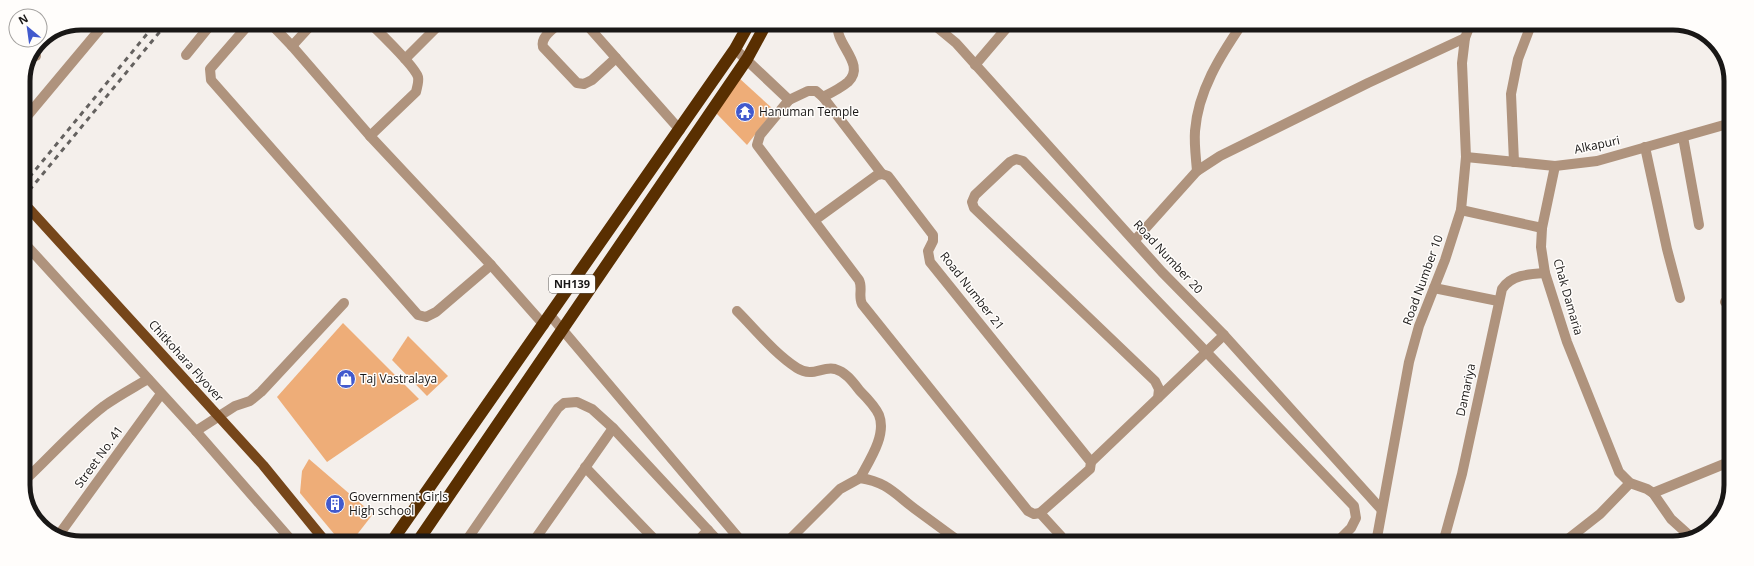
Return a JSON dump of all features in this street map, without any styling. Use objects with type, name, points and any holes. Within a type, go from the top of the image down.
[{"type":"highway","name":"NH139","points":[[396,536],[680,130],[735,49],[746,30]]},
{"type":"highway","name":"NH139","points":[[421,536],[747,58],[763,30]]},
{"type":"main road","name":"Chitkohara Flyover","points":[[30,210],[263,465],[321,536]]},
{"type":"street","points":[[30,113],[99,30]]},
{"type":"street","points":[[186,55],[206,30]]},
{"type":"street","points":[[244,30],[210,69],[211,80],[418,315],[426,317],[436,312],[491,264]]},
{"type":"street","points":[[277,30],[370,136],[491,264],[547,320],[562,328],[737,536]]},
{"type":"street","points":[[292,46],[307,30]]},
{"type":"street","points":[[370,136],[416,92],[418,84],[418,76],[405,59],[377,30]]},
{"type":"street","points":[[405,59],[435,30]]},
{"type":"street","points":[[553,30],[543,39],[543,47],[577,83],[584,84],[592,80],[616,58]]},
{"type":"street","points":[[591,30],[680,130]]},
{"type":"street","points":[[823,97],[847,83],[852,78],[854,69],[853,62],[838,36],[838,30]]},
{"type":"street","name":"Road Number 20","points":[[940,30],[956,43],[1135,240],[1162,272],[1224,335],[1381,509]]},
{"type":"street","points":[[975,65],[1005,30]]},
{"type":"street","points":[[1197,171],[1195,131],[1198,109],[1218,63],[1238,30]]},
{"type":"street","name":"Road Number 10","points":[[1377,536],[1409,362],[1419,326],[1461,210],[1466,157],[1462,94],[1462,63],[1465,38],[1468,30]]},
{"type":"street","points":[[1514,162],[1511,94],[1518,59],[1529,30]]},
{"type":"street","points":[[1135,240],[1197,171],[1220,156],[1368,83],[1465,38]]},
{"type":"street","points":[[735,49],[747,58],[789,100]]},
{"type":"street","points":[[815,220],[876,175],[882,174],[823,97],[816,91],[808,91],[789,100],[760,135],[757,140],[757,145],[859,280],[861,285],[860,299],[862,304],[1028,511],[1034,514],[1040,513],[1091,465],[1224,335]]},
{"type":"street","name":"Alkapuri","points":[[1466,157],[1555,166],[1597,160],[1724,125]]},
{"type":"street","points":[[1683,137],[1699,225]]},
{"type":"street","points":[[1645,148],[1667,249],[1680,298]]},
{"type":"street","points":[[1158,398],[1159,389],[1155,381],[974,208],[972,202],[975,195],[1010,162],[1016,159],[1023,161],[1354,506],[1356,518],[1351,528],[1343,536]]},
{"type":"street","name":"Chak Damaria","points":[[1555,166],[1542,228],[1541,247],[1545,273],[1567,342],[1602,431],[1619,472],[1630,483]]},
{"type":"street","name":"Road Number 21","points":[[882,174],[888,176],[933,235],[933,241],[928,251],[930,262],[1091,465]]},
{"type":"street","points":[[1461,210],[1542,228]]},
{"type":"street","points":[[30,249],[196,431],[288,536]]},
{"type":"street","name":"Damariya","points":[[1445,536],[1462,474],[1498,301],[1505,283],[1514,278],[1545,273]]},
{"type":"street","points":[[1434,288],[1498,301]]},
{"type":"street","points":[[196,431],[235,406],[250,401],[262,392],[344,303]]},
{"type":"street","points":[[737,311],[773,347],[797,368],[805,372],[813,373],[832,369],[846,375],[871,403],[879,416],[881,430],[877,444],[860,478],[840,489],[793,536]]},
{"type":"street","points":[[30,475],[56,448],[103,407],[148,379]]},
{"type":"street","name":"Street No. 41","points":[[61,532],[161,394]]},
{"type":"street","points":[[470,536],[558,408],[564,402],[577,402],[592,409],[612,428],[714,536]]},
{"type":"street","points":[[537,536],[612,428]]},
{"type":"street","points":[[1653,493],[1724,464]]},
{"type":"street","points":[[585,467],[650,536]]},
{"type":"street","points":[[860,478],[870,480],[893,490],[914,508],[952,536]]},
{"type":"street","points":[[1572,536],[1600,514],[1630,483],[1647,489],[1653,493],[1671,519],[1687,534]]},
{"type":"street","points":[[1040,513],[1061,536]]},
{"type":"street","points":[[702,536],[708,530]]},
{"type":"building","name":"Hanuman Temple","points":[[739,78],[774,110],[747,145],[716,113]]},
{"type":"building","name":"Taj Vastralaya","points":[[343,323],[419,399],[327,462],[277,397]]},
{"type":"building","points":[[408,336],[448,376],[427,396],[392,360]]},
{"type":"building","name":"Government Girls High school","points":[[309,459],[373,514],[356,536],[336,536],[300,493],[302,471]]},
{"type":"railway","points":[[30,176],[150,30]]},
{"type":"railway","points":[[30,189],[161,30]]},
{"type":"place","name":"Hanuman Temple","points":[[745,112]]},
{"type":"place","name":"Taj Vastralaya","points":[[346,379]]},
{"type":"place","name":"Government Girls High school","points":[[335,504]]}]
